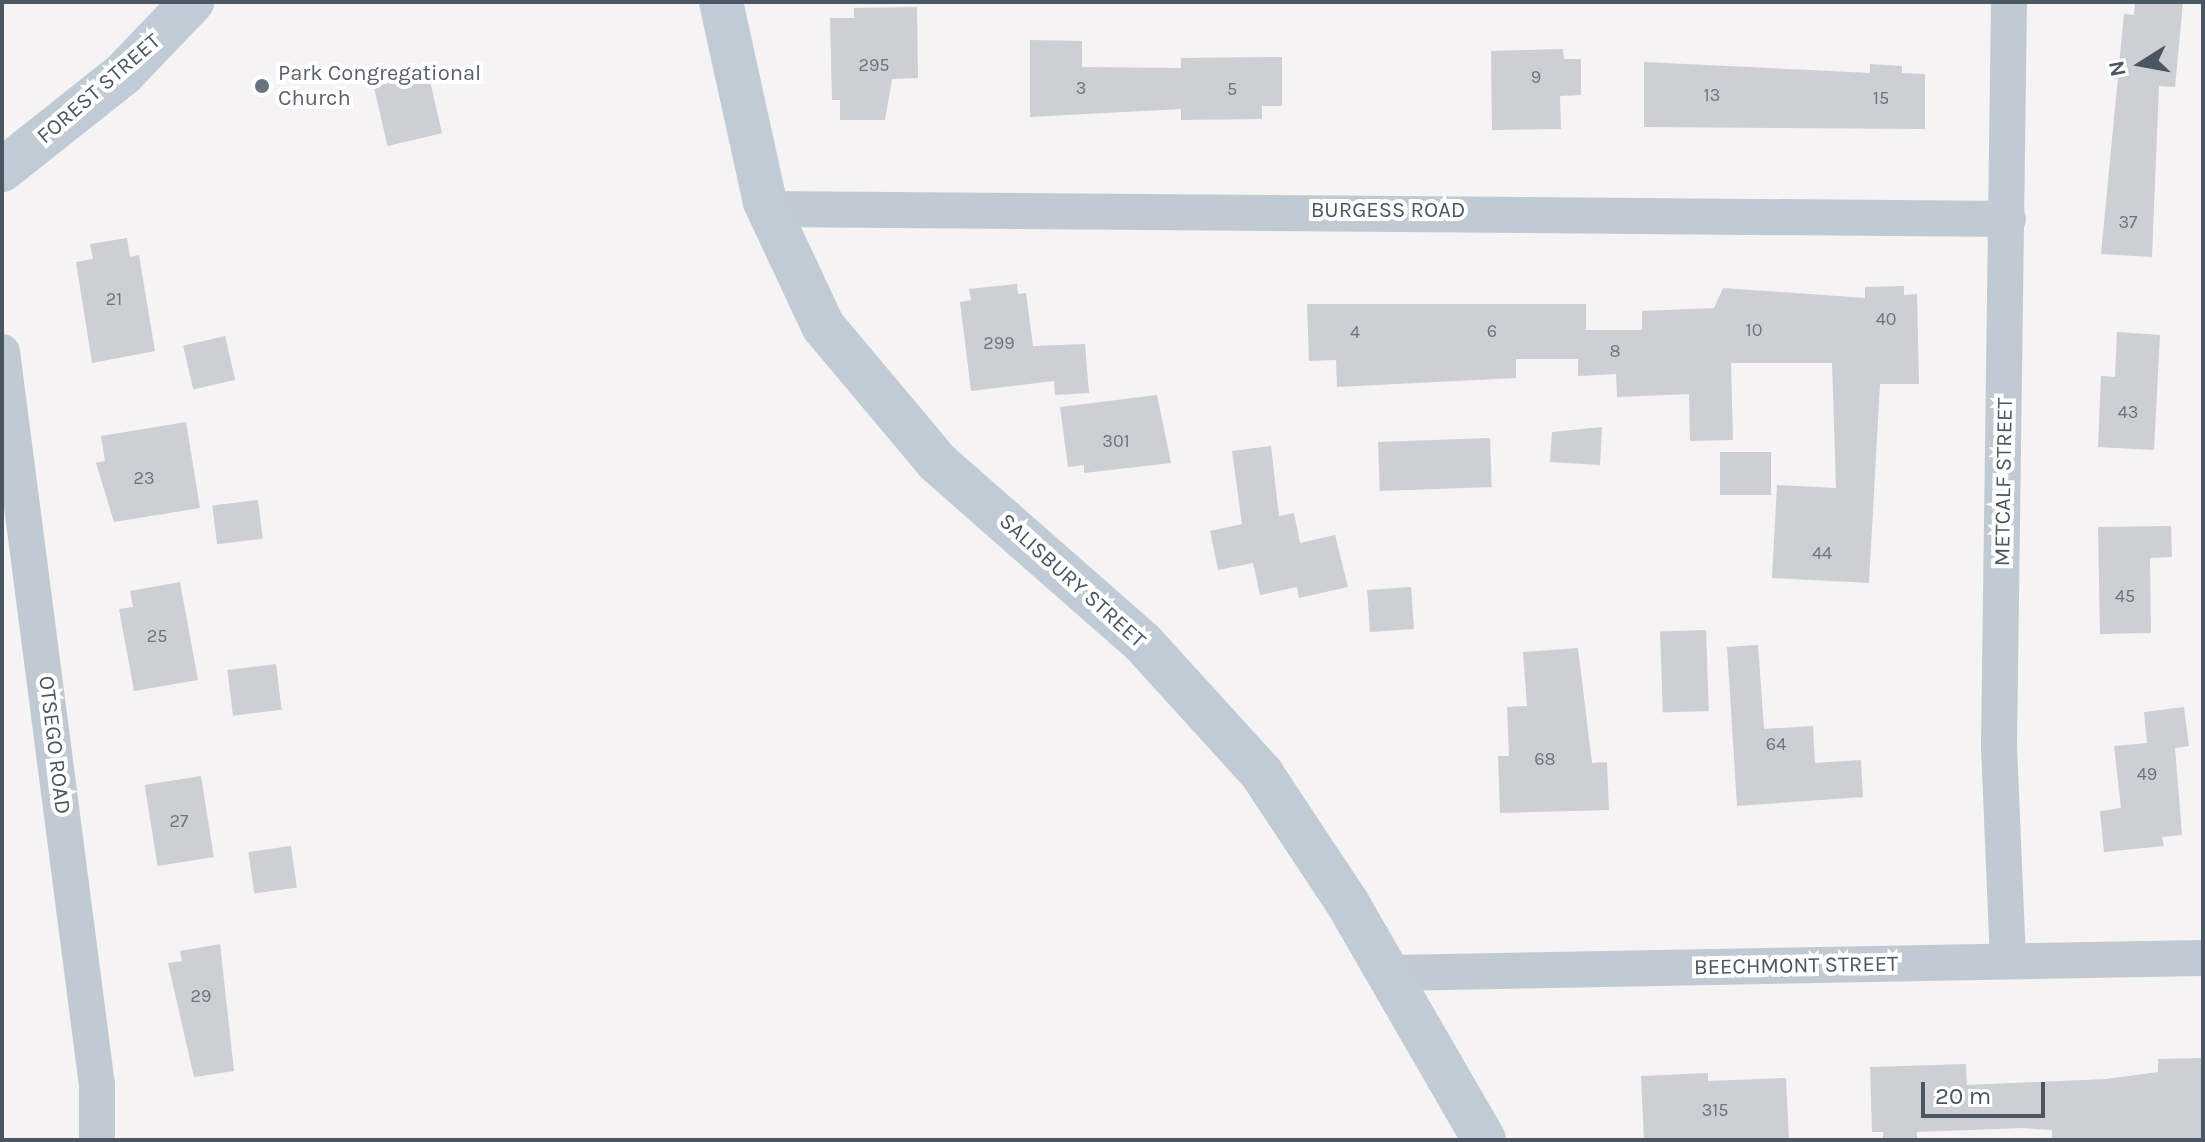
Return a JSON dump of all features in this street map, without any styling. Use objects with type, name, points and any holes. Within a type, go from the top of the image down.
[{"type":"main road","name":"FOREST STREET","points":[[2,170],[123,74],[192,2]]},
{"type":"main road","name":"SALISBURY STREET","points":[[721,2],[767,209],[803,293],[869,390],[937,462],[1143,643],[1214,716],[1285,803],[1390,973],[1484,1140]]},
{"type":"street","name":"METCALF STREET","points":[[2008,961],[1999,745],[2009,2]]},
{"type":"street","name":"BURGESS ROAD","points":[[767,209],[2008,219]]},
{"type":"street","name":"OTSEGO ROAD","points":[[2,352],[93,1054],[97,1140]]},
{"type":"street","name":"BEECHMONT STREET","points":[[1390,973],[2203,958]]},
{"type":"building","points":[[2135,2],[2183,2],[2175,87],[2159,86],[2152,257],[2101,254],[2124,14],[2134,15]]},
{"type":"building","points":[[917,7],[918,78],[892,79],[885,120],[840,120],[840,100],[832,100],[830,18],[854,18],[854,8]]},
{"type":"building","points":[[1030,40],[1082,41],[1082,67],[1181,68],[1181,58],[1282,57],[1282,106],[1262,106],[1262,119],[1181,120],[1181,109],[1030,117]]},
{"type":"building","points":[[1563,49],[1564,59],[1581,59],[1581,95],[1560,96],[1561,129],[1492,130],[1491,51]]},
{"type":"building","points":[[1644,62],[1870,73],[1870,64],[1902,66],[1902,73],[1925,74],[1925,129],[1644,127]]},
{"type":"building","points":[[427,68],[442,133],[388,146],[372,81]]},
{"type":"building","points":[[127,238],[130,257],[139,255],[155,351],[92,363],[76,262],[93,259],[90,244]]},
{"type":"building","points":[[1017,284],[1018,294],[1026,293],[1033,346],[1085,344],[1089,393],[1055,395],[1054,381],[971,391],[960,302],[971,300],[969,289]]},
{"type":"building","points":[[1904,286],[1904,295],[1917,294],[1919,384],[1880,384],[1869,583],[1772,578],[1777,485],[1836,488],[1832,363],[1731,363],[1733,440],[1690,441],[1689,394],[1617,397],[1616,374],[1578,376],[1578,359],[1516,359],[1516,378],[1337,387],[1336,360],[1309,361],[1307,304],[1586,304],[1586,330],[1642,330],[1642,311],[1714,308],[1723,288],[1865,298],[1865,287]]},
{"type":"building","points":[[2117,332],[2160,335],[2154,450],[2098,447],[2101,376],[2115,377]]},
{"type":"building","points":[[225,336],[235,380],[193,390],[183,346]]},
{"type":"building","points":[[1157,395],[1171,463],[1084,473],[1084,465],[1068,467],[1060,407]]},
{"type":"building","points":[[186,422],[200,508],[114,522],[96,463],[105,461],[101,436]]},
{"type":"building","points":[[1602,427],[1600,465],[1550,462],[1552,432]]},
{"type":"building","points":[[1490,438],[1492,487],[1380,491],[1378,442]]},
{"type":"building","points":[[1271,446],[1279,516],[1294,513],[1300,543],[1335,535],[1348,587],[1299,598],[1297,587],[1260,595],[1253,563],[1218,570],[1210,531],[1242,524],[1232,451]]},
{"type":"building","points":[[1720,452],[1771,452],[1771,495],[1720,495]]},
{"type":"building","points":[[258,500],[263,539],[217,544],[212,506]]},
{"type":"building","points":[[2171,526],[2172,557],[2150,558],[2151,633],[2100,634],[2098,527]]},
{"type":"building","points":[[180,582],[198,680],[134,691],[119,609],[133,607],[130,591]]},
{"type":"building","points":[[1411,587],[1414,629],[1370,632],[1367,590]]},
{"type":"building","points":[[1706,630],[1709,711],[1663,713],[1660,632]]},
{"type":"building","points":[[1758,645],[1764,729],[1813,726],[1815,763],[1861,760],[1863,797],[1737,806],[1727,647]]},
{"type":"building","points":[[1578,648],[1592,763],[1607,762],[1609,810],[1500,813],[1498,756],[1509,756],[1507,707],[1527,706],[1523,652]]},
{"type":"building","points":[[276,664],[282,710],[233,716],[227,670]]},
{"type":"building","points":[[2184,707],[2189,746],[2175,748],[2182,835],[2162,837],[2164,846],[2104,852],[2100,811],[2121,808],[2114,746],[2147,743],[2144,712]]},
{"type":"building","points":[[201,776],[214,857],[158,866],[145,785]]},
{"type":"building","points":[[291,846],[297,888],[254,894],[248,852]]},
{"type":"building","points":[[220,944],[234,1071],[194,1077],[168,963],[182,961],[180,951]]},
{"type":"building","points":[[2203,1058],[2203,1140],[2052,1140],[2052,1130],[2022,1128],[1917,1132],[1917,1140],[1883,1140],[1883,1132],[1872,1132],[1870,1067],[1966,1064],[1967,1085],[2106,1079],[2158,1072],[2158,1059]]},
{"type":"building","points":[[1708,1073],[1708,1081],[1786,1078],[1789,1140],[1644,1140],[1641,1076]]},
{"type":"place","name":"Park Congregational Church","points":[[262,86]]}]
